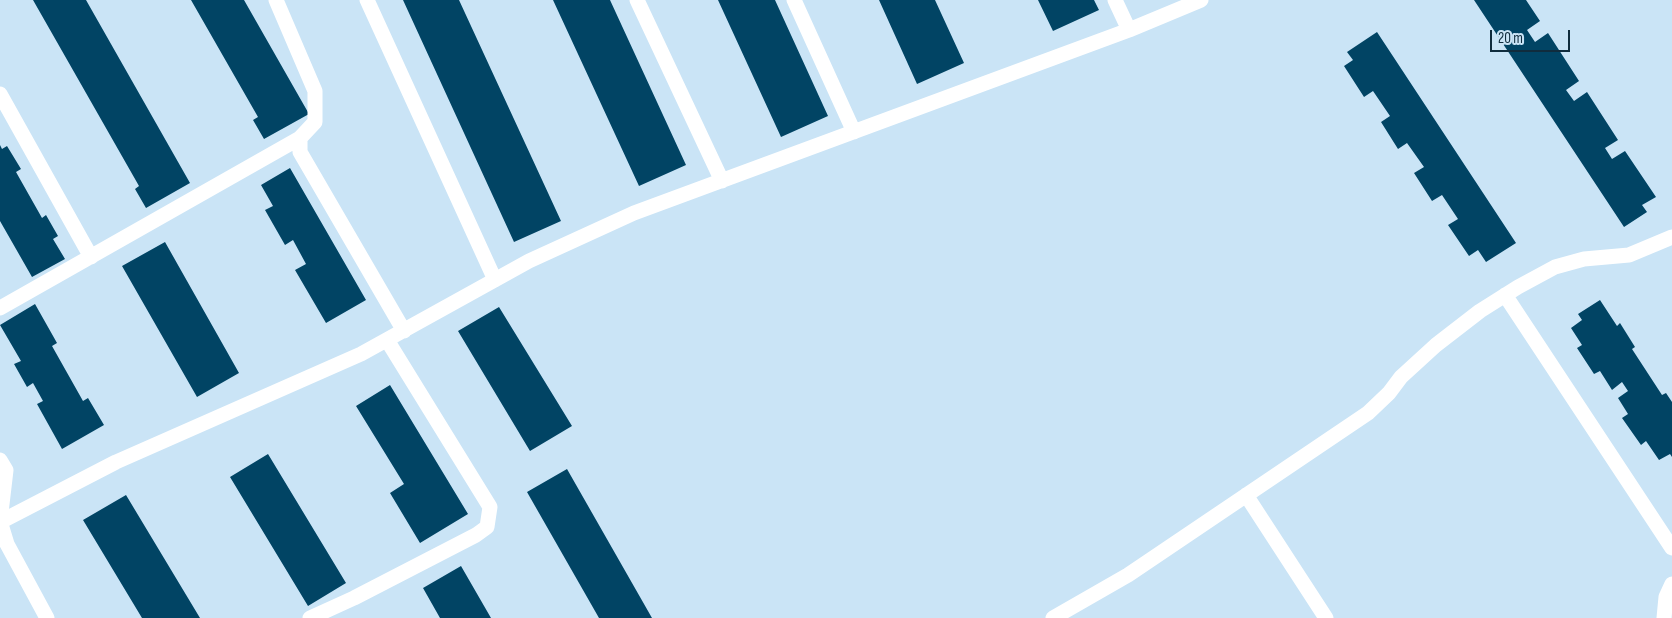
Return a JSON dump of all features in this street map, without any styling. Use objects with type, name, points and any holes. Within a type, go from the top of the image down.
[{"type":"lane","points":[[0,308],[300,138],[315,122],[315,91],[276,0]]},
{"type":"lane","points":[[367,0],[495,280]]},
{"type":"lane","points":[[637,0],[722,181]]},
{"type":"lane","points":[[794,0],[854,132]]},
{"type":"lane","points":[[1115,0],[1128,30]]},
{"type":"lane","points":[[0,521],[116,462],[361,354],[528,260],[634,213],[1128,30],[1202,0]]},
{"type":"lane","points":[[0,94],[91,257]]},
{"type":"lane","points":[[300,138],[300,152],[404,331]]},
{"type":"lane","points":[[1053,618],[1128,575],[1368,413],[1389,393],[1401,377],[1436,345],[1480,311],[1505,295],[1555,267],[1584,259],[1629,255],[1672,237]]},
{"type":"lane","points":[[1505,295],[1672,548]]},
{"type":"lane","points":[[310,618],[354,598],[476,535],[487,527],[490,506],[388,340]]},
{"type":"lane","points":[[0,460],[6,470],[0,521],[7,544],[47,618]]},
{"type":"lane","points":[[1246,495],[1326,618]]},
{"type":"lane","points":[[1664,618],[1666,597],[1672,584]]},
{"type":"building","points":[[33,0],[86,0],[190,183],[146,208],[135,189],[139,186]]},
{"type":"building","points":[[191,0],[244,0],[309,114],[264,139],[253,120],[258,117]]},
{"type":"building","points":[[403,0],[459,0],[561,221],[514,242]]},
{"type":"building","points":[[553,0],[610,0],[686,165],[639,186]]},
{"type":"building","points":[[718,0],[775,0],[828,116],[781,137]]},
{"type":"building","points":[[879,0],[935,0],[964,63],[917,84]]},
{"type":"building","points":[[1038,0],[1094,0],[1099,10],[1053,31]]},
{"type":"building","points":[[1474,0],[1526,0],[1540,21],[1527,30],[1535,42],[1548,33],[1579,81],[1566,90],[1574,101],[1587,92],[1618,140],[1605,148],[1612,159],[1625,151],[1656,197],[1642,205],[1647,212],[1624,227]]},
{"type":"building","points":[[1377,32],[1516,243],[1486,262],[1478,250],[1469,256],[1448,225],[1458,219],[1442,195],[1432,201],[1414,173],[1424,167],[1407,143],[1398,149],[1381,122],[1390,116],[1373,91],[1364,97],[1344,66],[1353,60],[1347,52]]},
{"type":"building","points":[[0,145],[2,149],[7,146],[21,169],[16,172],[42,218],[46,215],[58,236],[53,239],[65,259],[32,277],[0,221]]},
{"type":"building","points":[[290,168],[366,300],[326,323],[295,270],[306,264],[293,240],[285,245],[265,210],[273,206],[261,185]]},
{"type":"building","points":[[165,242],[239,373],[197,397],[122,266]]},
{"type":"building","points":[[1600,300],[1617,326],[1620,323],[1635,347],[1632,349],[1662,395],[1666,393],[1672,402],[1672,457],[1670,454],[1659,460],[1646,441],[1641,445],[1622,418],[1628,414],[1618,398],[1628,391],[1622,382],[1612,390],[1600,371],[1594,374],[1577,348],[1582,345],[1571,328],[1582,320],[1578,314]]},
{"type":"building","points":[[35,304],[57,343],[52,346],[83,401],[88,398],[104,425],[62,449],[37,404],[43,401],[33,383],[27,387],[14,364],[21,361],[0,325]]},
{"type":"building","points":[[499,307],[572,426],[530,451],[458,331]]},
{"type":"building","points":[[390,385],[468,514],[420,543],[390,493],[404,484],[356,406]]},
{"type":"building","points":[[268,454],[346,583],[308,606],[230,477]]},
{"type":"building","points":[[567,469],[652,618],[599,618],[527,492]]},
{"type":"building","points":[[126,495],[200,618],[142,618],[83,520]]},
{"type":"building","points":[[461,566],[491,618],[440,618],[423,588]]}]
